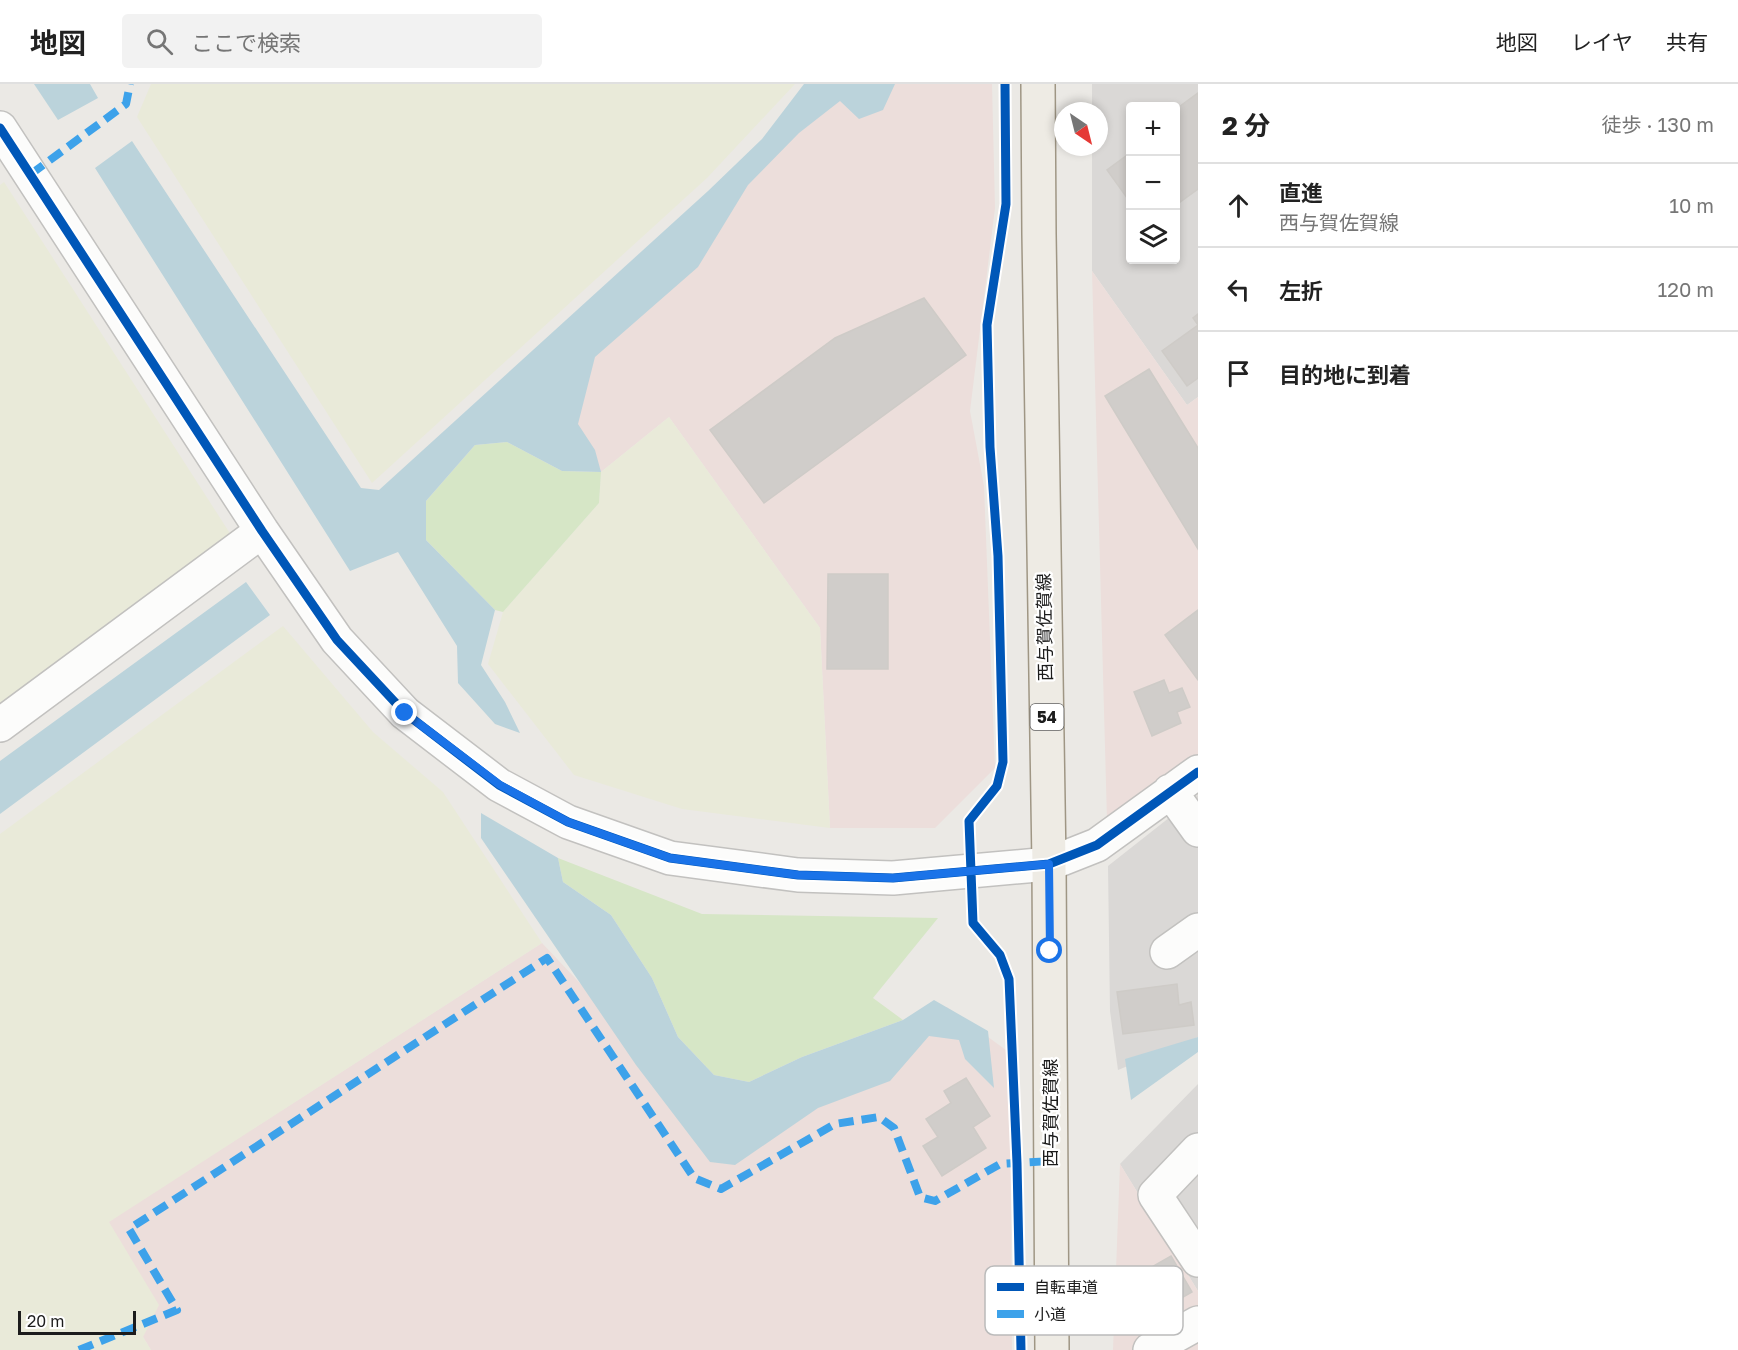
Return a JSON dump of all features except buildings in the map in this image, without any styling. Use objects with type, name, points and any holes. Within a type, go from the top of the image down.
[{"type":"main road","name":"西与賀佐賀線","points":[[1038,84],[1049,864],[1051,1266]]},
{"type":"main road","name":"西与賀佐賀線","points":[[1052,1335],[1052,1350]]},
{"type":"street","points":[[0,128],[262,531],[337,640],[405,713],[500,785],[568,822],[670,858],[798,875],[893,878],[1049,864],[1097,845],[1198,772]]},
{"type":"street","points":[[0,725],[262,531]]},
{"type":"street","points":[[1170,791],[1198,830]]},
{"type":"street","points":[[1167,952],[1198,930]]},
{"type":"street","points":[[1198,1150],[1155,1195],[1198,1260]]},
{"type":"street","points":[[1183,1331],[1198,1323]]},
{"type":"street","points":[[1150,1350],[1177,1335]]},
{"type":"shaded area","points":[[836,84],[992,84],[995,208],[970,411],[984,486],[995,768],[935,828],[830,828],[820,628],[669,417],[601,472],[519,389]]},
{"type":"shaded area","points":[[1092,84],[1198,84],[1198,397],[1187,405],[1092,271],[1092,156],[1108,156],[1108,102],[1092,102]]},
{"type":"shaded area","points":[[1092,271],[1187,405],[1198,397],[1198,754],[1107,820]]},
{"type":"shaded area","points":[[1198,795],[1198,1037],[1118,1070],[1110,1011],[1108,866]]},
{"type":"shaded area","points":[[542,943],[729,1141],[947,1007],[1010,1053],[1011,1266],[985,1266],[985,1335],[1012,1335],[1012,1350],[151,1350],[143,1337],[108,1222]]},
{"type":"shaded area","points":[[1198,1084],[1198,1291],[1183,1266],[1120,1164]]},
{"type":"shaded area","points":[[1120,1164],[1183,1266],[1116,1266]]},
{"type":"shaded area","points":[[1183,1267],[1198,1291],[1198,1350],[1113,1350],[1114,1335],[1183,1335]]},
{"type":"green space","points":[[151,84],[795,84],[707,178],[372,483],[137,117]]},
{"type":"green space","points":[[4,182],[233,538],[0,710],[0,185]]},
{"type":"green space","points":[[669,417],[820,628],[830,828],[682,809],[574,775],[488,664],[503,612],[599,503],[601,472]]},
{"type":"green space","points":[[507,442],[562,471],[601,472],[599,503],[503,612],[495,610],[426,540],[426,501],[475,445]]},
{"type":"green space","points":[[283,626],[373,732],[443,792],[542,943],[109,1222],[159,1305],[143,1337],[151,1350],[0,1350],[0,834]]},
{"type":"green space","points":[[558,858],[702,914],[938,918],[873,998],[903,1020],[802,1057],[749,1082],[714,1075],[678,1037],[652,978],[611,915],[563,882]]},
{"type":"water","points":[[34,84],[90,84],[98,98],[58,120]]},
{"type":"water","points":[[804,84],[895,84],[883,110],[859,119],[840,101],[799,133],[748,185],[698,267],[595,357],[578,424],[595,450],[601,472],[562,471],[507,442],[475,445],[426,501],[426,540],[495,610],[481,665],[505,702],[520,733],[495,724],[458,683],[457,646],[398,552],[350,571],[95,168],[132,141],[361,488],[379,490],[708,191],[762,139]]},
{"type":"water","points":[[246,582],[270,615],[0,814],[0,761]]},
{"type":"water","points":[[481,813],[558,858],[563,882],[611,915],[652,978],[678,1037],[714,1075],[749,1082],[802,1057],[903,1020],[934,1000],[988,1031],[994,1088],[965,1059],[959,1040],[929,1036],[890,1081],[818,1108],[735,1165],[710,1162],[636,1065],[481,838]]},
{"type":"water","points":[[1198,1037],[1198,1052],[1131,1100],[1125,1059]]},
{"type":"marked path","points":[[31,174],[126,104],[130,84]]},
{"type":"marked path","points":[[79,1350],[177,1310],[129,1229],[547,958],[694,1178],[721,1189],[835,1124],[879,1117],[894,1128],[920,1197],[935,1201],[1000,1164],[1051,1161]]},
{"type":"cycle path","points":[[1005,84],[1006,204],[987,325],[990,447],[998,556],[1003,762],[997,786],[969,821],[973,923],[1000,955],[1009,979],[1019,1266]]},
{"type":"cycle path","points":[[0,128],[262,531],[337,640],[405,713],[499,785],[568,822],[670,858],[798,875],[893,878],[1049,864],[1097,845],[1198,772]]},
{"type":"cycle path","points":[[1021,1335],[1021,1350]]},
{"type":"route","points":[[405,713],[500,785],[568,822],[670,858],[798,875],[893,878],[1049,864],[1050,951]]}]
